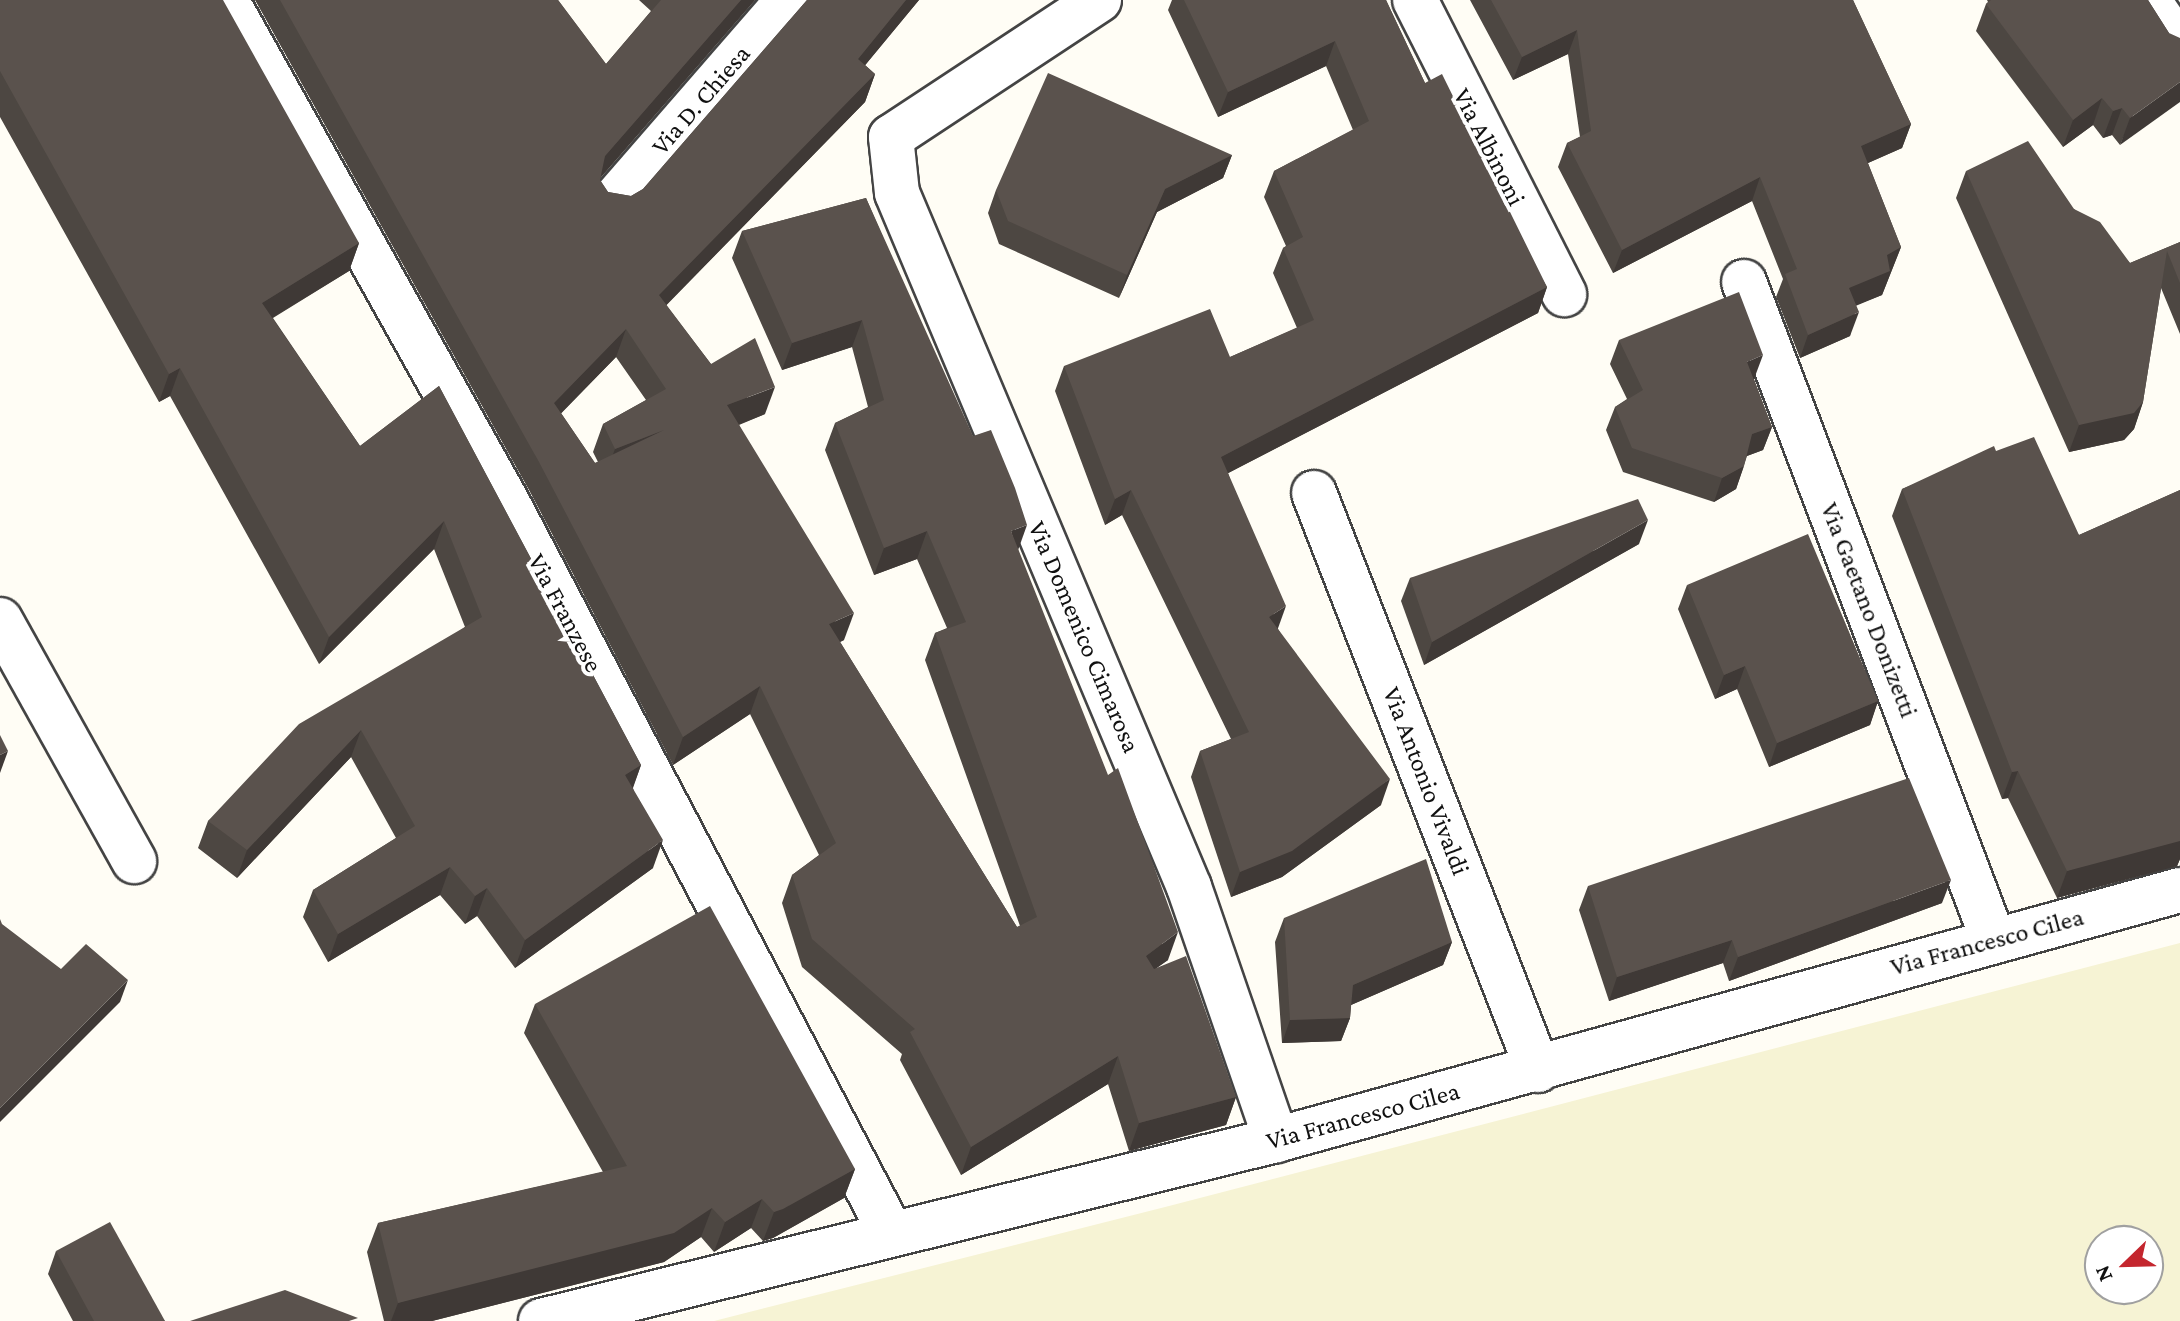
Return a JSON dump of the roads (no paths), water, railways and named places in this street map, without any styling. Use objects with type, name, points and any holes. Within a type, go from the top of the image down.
[{"type":"street","name":"Via D. Chiesa","points":[[614,200],[788,0]]},
{"type":"street","name":"Via Domenico Cimarosa","points":[[1099,0],[891,137],[897,193],[1189,887],[1276,1140]]},
{"type":"street","name":"Via Albinoni","points":[[1415,0],[1564,294]]},
{"type":"street","points":[[2148,0],[2180,46]]},
{"type":"street","name":"Via Franzese","points":[[237,5],[507,502],[891,1233]]},
{"type":"street","name":"Via Gaetano Donizetti","points":[[1744,282],[1993,939]]},
{"type":"street","name":"Via Antonio Vivaldi","points":[[1314,493],[1538,1070]]},
{"type":"street","points":[[0,620],[134,861]]},
{"type":"street","name":"Via Francesco Cilea","points":[[541,1321],[1276,1140],[1538,1070],[1993,939],[2180,890]]}]
